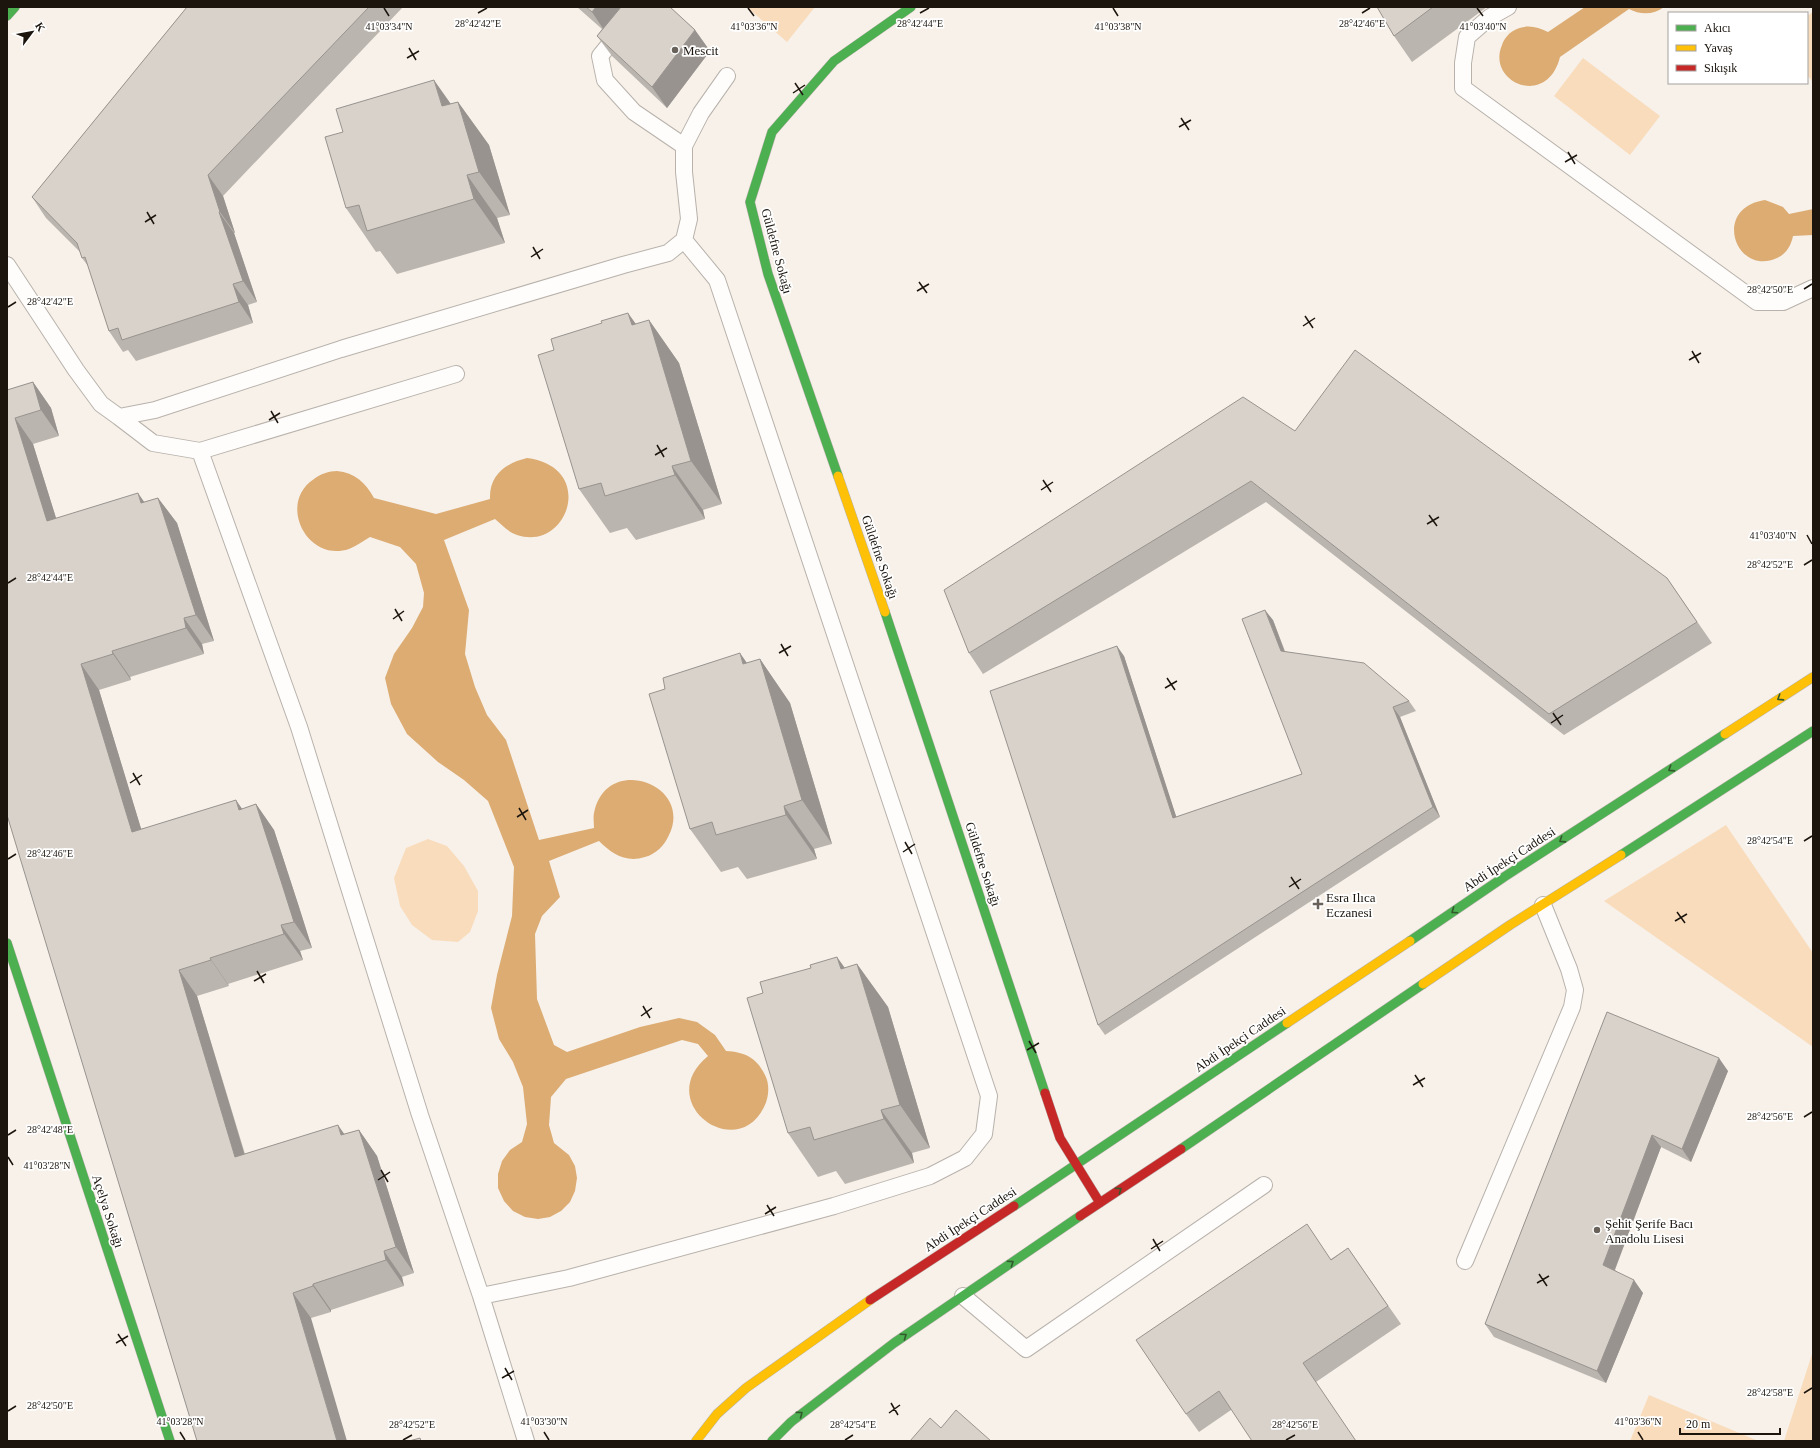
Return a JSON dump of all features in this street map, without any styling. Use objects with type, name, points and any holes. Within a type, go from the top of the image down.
[{"type":"street","points":[[7,16],[15,7]]},
{"type":"street","name":"Güldefne Sokağı","points":[[911,7],[834,61],[772,132],[750,202],[768,274],[878,593],[1060,1138],[1100,1203]]},
{"type":"street","name":"Abdi İpekçi Caddesi","points":[[696,1441],[717,1414],[746,1388],[861,1306],[1076,1165],[1504,878],[1813,677]]},
{"type":"street","points":[[772,1441],[791,1422],[894,1343],[1264,1094],[1510,924],[1813,731]]},
{"type":"street","name":"Açelya Sokağı","points":[[7,943],[170,1441]]},
{"type":"lane","points":[[640,7],[600,56],[605,80],[634,112],[684,146]]},
{"type":"lane","points":[[1508,7],[1490,17],[1467,37],[1463,64],[1463,88],[1757,302],[1783,302],[1813,288]]},
{"type":"lane","points":[[119,417],[155,410],[341,349],[615,267],[668,253],[684,240],[689,219],[684,172],[684,146],[701,113],[727,76]]},
{"type":"lane","points":[[481,1296],[569,1278],[834,1206],[930,1176],[965,1158],[984,1134],[989,1096],[717,280],[684,240]]},
{"type":"lane","points":[[7,264],[76,370],[101,404],[153,443],[200,451],[456,374]]},
{"type":"lane","points":[[200,451],[299,727],[420,1115],[481,1296],[526,1441]]},
{"type":"lane","points":[[1465,1261],[1572,1007],[1575,990],[1569,969],[1542,905]]},
{"type":"lane","points":[[963,1296],[1026,1349],[1264,1185]]},
{"type":"shaded area","points":[[747,7],[815,7],[787,42]]},
{"type":"shaded area","points":[[1585,7],[1664,7],[1651,13],[1642,13],[1629,9],[1560,57],[1553,73],[1543,82],[1532,86],[1520,84],[1510,79],[1502,70],[1499,58],[1502,45],[1509,34],[1522,27],[1535,27],[1548,32]]},
{"type":"shaded area","points":[[1813,12],[1813,82],[1808,76],[1808,15]]},
{"type":"shaded area","points":[[1583,58],[1660,116],[1630,155],[1554,96]]},
{"type":"shaded area","points":[[1765,200],[1783,207],[1789,214],[1813,209],[1813,235],[1793,236],[1791,243],[1783,254],[1777,258],[1762,261],[1750,258],[1741,250],[1735,239],[1734,227],[1738,215],[1748,206]]},
{"type":"shaded area","points":[[527,458],[549,465],[562,476],[568,491],[567,506],[561,520],[550,531],[535,537],[517,535],[505,528],[495,519],[444,540],[469,610],[465,654],[475,687],[487,715],[506,740],[539,840],[594,828],[594,813],[602,795],[614,784],[630,780],[645,782],[659,790],[670,802],[673,817],[669,835],[665,843],[656,852],[649,856],[638,859],[626,858],[609,850],[599,841],[549,861],[560,897],[542,916],[535,934],[537,999],[554,1045],[567,1052],[640,1027],[679,1018],[697,1022],[715,1035],[726,1051],[739,1053],[754,1060],[762,1069],[767,1079],[768,1087],[767,1099],[764,1107],[751,1123],[736,1130],[719,1128],[704,1120],[694,1107],[689,1091],[693,1074],[708,1056],[698,1044],[682,1040],[566,1079],[551,1097],[549,1125],[554,1143],[569,1155],[575,1166],[577,1178],[575,1191],[570,1202],[561,1211],[550,1217],[538,1219],[525,1217],[513,1211],[504,1201],[498,1188],[498,1174],[502,1161],[510,1150],[522,1142],[527,1124],[523,1087],[513,1062],[499,1039],[491,1008],[497,975],[512,916],[514,867],[488,801],[464,780],[438,762],[407,734],[391,704],[385,678],[394,654],[412,628],[423,607],[424,593],[416,564],[400,547],[370,537],[349,549],[334,551],[321,547],[310,539],[302,528],[298,515],[298,502],[303,489],[316,477],[328,472],[337,471],[354,476],[367,487],[374,498],[436,514],[490,499],[492,483],[500,471],[512,463]]},
{"type":"shaded area","points":[[1726,825],[1813,953],[1813,1047],[1604,901]]},
{"type":"shaded area","points":[[428,839],[447,846],[464,866],[478,891],[478,911],[470,932],[458,942],[432,940],[412,925],[400,906],[394,878],[406,848]]},
{"type":"shaded area","points":[[1813,1351],[1813,1441],[1784,1441]]},
{"type":"shaded area","points":[[1649,1395],[1756,1440],[1756,1441],[1630,1441]]},
{"type":"building","points":[[187,7],[369,7],[208,175],[243,281],[233,284],[239,302],[122,340],[118,328],[109,331],[85,257],[82,258],[77,243],[32,197]]},
{"type":"building","points":[[586,7],[596,7],[592,12]]},
{"type":"building","points":[[621,7],[670,7],[695,30],[652,87],[597,36]]},
{"type":"building","points":[[1377,7],[1433,7],[1394,36]]},
{"type":"building","points":[[434,80],[442,106],[458,102],[479,172],[467,175],[474,199],[367,231],[359,205],[346,208],[325,137],[343,132],[336,109]]},
{"type":"building","points":[[628,313],[632,325],[649,320],[691,461],[672,466],[675,475],[605,496],[601,483],[579,489],[538,355],[554,350],[551,339]]},
{"type":"building","points":[[1355,350],[1667,578],[1697,622],[1549,714],[1251,481],[969,653],[944,590],[1243,397],[1295,431]]},
{"type":"building","points":[[33,382],[41,410],[15,418],[47,521],[138,493],[141,503],[158,498],[196,615],[184,618],[186,628],[112,651],[113,654],[81,664],[132,832],[236,800],[239,810],[256,804],[294,922],[281,925],[284,934],[210,958],[211,960],[179,970],[235,1157],[338,1125],[341,1135],[359,1130],[396,1247],[384,1251],[386,1260],[313,1284],[313,1286],[293,1293],[337,1441],[197,1441],[7,815],[7,390]]},
{"type":"building","points":[[1265,610],[1281,651],[1364,663],[1409,701],[1393,707],[1433,807],[1098,1025],[990,691],[1117,646],[1173,818],[1302,774],[1242,619]]},
{"type":"building","points":[[740,653],[743,664],[760,659],[802,800],[784,806],[786,815],[716,835],[712,822],[690,829],[649,694],[665,689],[663,678]]},
{"type":"building","points":[[837,957],[841,969],[857,964],[900,1105],[881,1110],[884,1119],[814,1140],[810,1127],[788,1133],[747,998],[763,993],[760,982],[811,968],[810,965]]},
{"type":"building","points":[[1607,1012],[1719,1058],[1682,1149],[1652,1135],[1603,1265],[1634,1280],[1597,1371],[1485,1324]]},
{"type":"building","points":[[1307,1224],[1331,1260],[1348,1248],[1388,1306],[1303,1363],[1356,1441],[1252,1441],[1219,1391],[1186,1414],[1136,1340]]},
{"type":"building","points":[[956,1410],[991,1441],[910,1441],[930,1418],[941,1428]]},
{"type":"building","points":[[420,1438],[421,1441],[409,1441]]},
{"type":"traffic: fast","points":[[7,16],[15,7]]},
{"type":"traffic: fast","points":[[838,476],[768,274],[750,202],[772,132],[834,61],[911,7]]},
{"type":"traffic: fast","points":[[885,612],[1045,1093]]},
{"type":"traffic: fast","points":[[1621,855],[1813,731]]},
{"type":"traffic: fast","points":[[1410,941],[1504,877],[1725,734]]},
{"type":"traffic: fast","points":[[7,943],[170,1441]]},
{"type":"traffic: fast","points":[[1181,1149],[1423,984]]},
{"type":"traffic: fast","points":[[1014,1206],[1287,1023]]},
{"type":"traffic: fast","points":[[772,1441],[791,1422],[894,1343],[1080,1216]]},
{"type":"traffic: slow","points":[[838,476],[885,612]]},
{"type":"traffic: slow","points":[[1725,734],[1813,677]]},
{"type":"traffic: slow","points":[[1423,984],[1510,925],[1621,855]]},
{"type":"traffic: slow","points":[[1287,1023],[1410,941]]},
{"type":"traffic: slow","points":[[696,1441],[717,1414],[746,1388],[870,1300]]},
{"type":"traffic: jam","points":[[1045,1093],[1060,1138],[1100,1203]]},
{"type":"traffic: jam","points":[[1080,1216],[1181,1149]]},
{"type":"traffic: jam","points":[[870,1300],[1014,1206]]},
{"type":"place","name":"Mescit","points":[[675,50]]},
{"type":"place","name":"Esra Ilıca Eczanesi","points":[[1318,904]]},
{"type":"place","name":"Şehit Şerife Bacı Anadolu Lisesi","points":[[1597,1230]]}]
